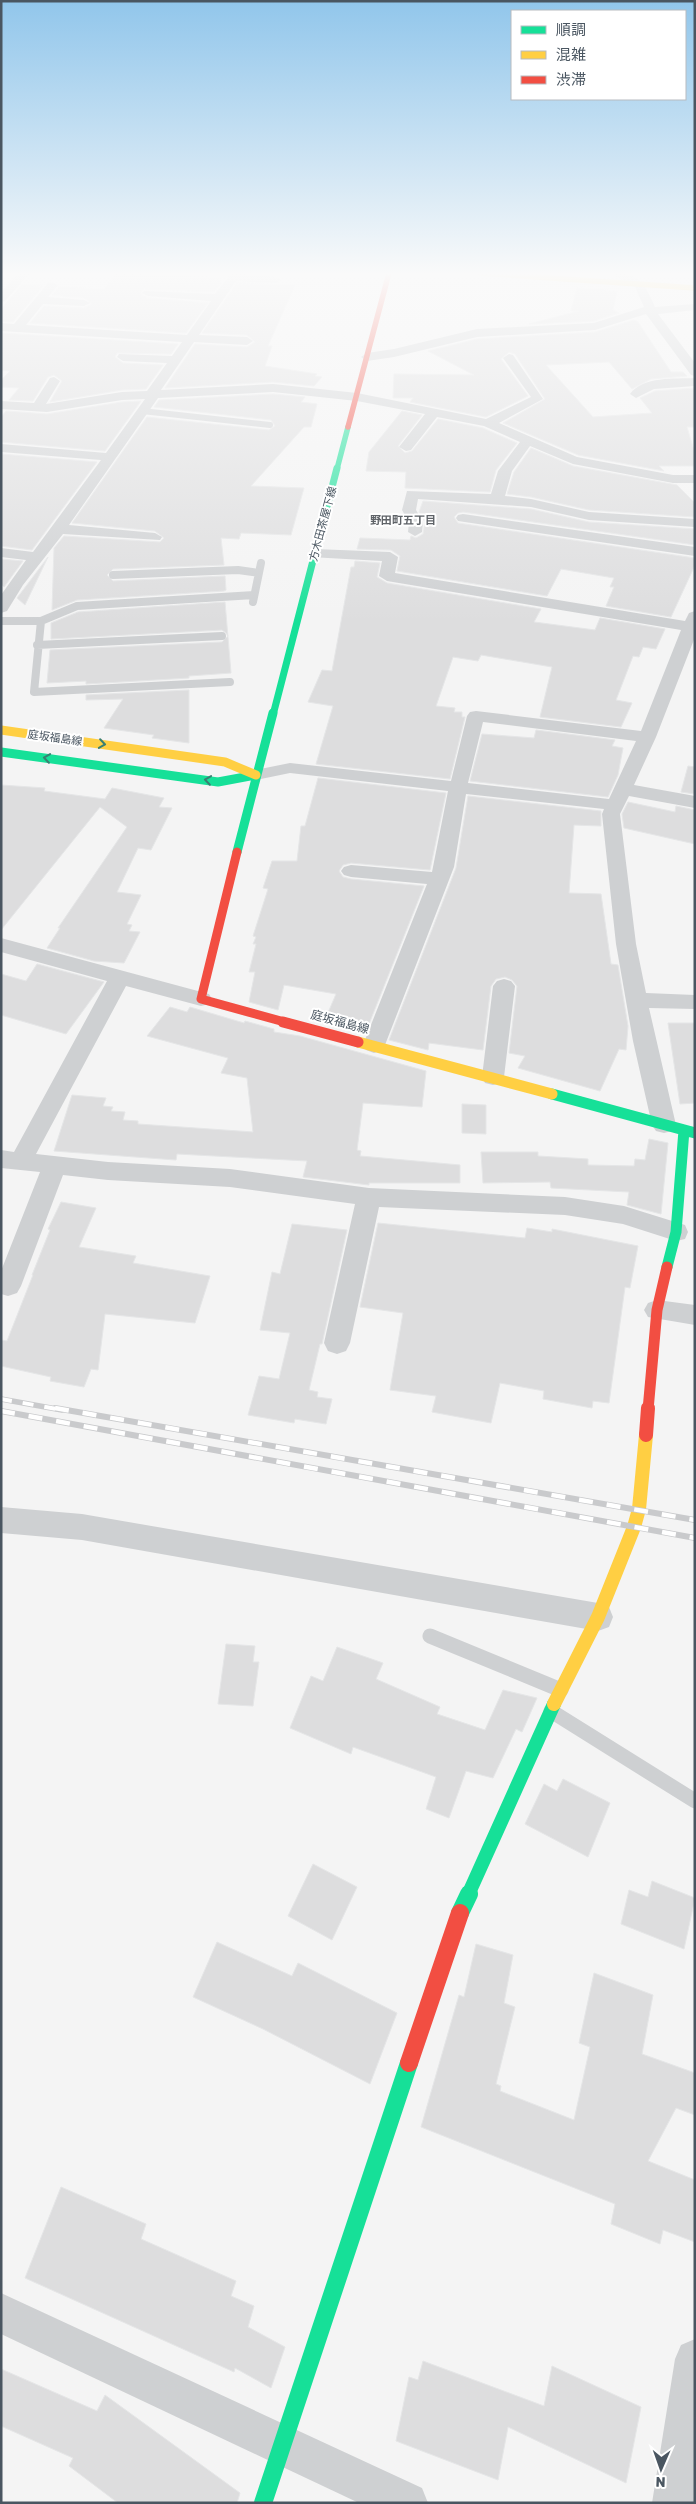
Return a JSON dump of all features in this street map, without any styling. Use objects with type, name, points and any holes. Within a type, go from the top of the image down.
[{"type":"street","points":[[36,408],[48,390]]},
{"type":"street","points":[[1,608],[9,583],[36,557],[59,529],[142,411],[154,390]]},
{"type":"street","points":[[2,407],[36,408],[122,396],[152,396],[183,390]]},
{"type":"street","points":[[290,390],[357,397],[435,411],[488,423],[560,455],[593,464],[673,479],[695,479]]},
{"type":"street","name":"方木田茶屋下線","points":[[256,775],[359,390]]},
{"type":"street","points":[[488,423],[537,399],[532,390]]},
{"type":"street","points":[[636,394],[638,390]]},
{"type":"street","points":[[406,447],[435,411]]},
{"type":"street","points":[[497,499],[505,471],[527,440]]},
{"type":"street","points":[[1,448],[109,457]]},
{"type":"street","points":[[414,532],[416,522],[410,510],[412,494],[463,489],[497,499],[589,516],[695,523]]},
{"type":"street","points":[[463,518],[695,552]]},
{"type":"street","points":[[59,529],[155,537]]},
{"type":"street","points":[[1,552],[36,557]]},
{"type":"street","points":[[315,554],[390,557],[387,576],[692,621],[647,737],[611,814],[626,944],[636,1000],[664,1125]]},
{"type":"street","points":[[374,1045],[444,867],[458,788],[476,716],[647,737]]},
{"type":"street","name":"庭坂福島線","points":[[1,730],[225,762],[256,775]]},
{"type":"street","name":"庭坂福島線","points":[[1,752],[218,782],[256,775]]},
{"type":"street","points":[[1,946],[201,999],[256,775],[290,768],[458,788],[695,802]]},
{"type":"street","points":[[351,871],[439,879]]},
{"type":"street","points":[[119,978],[11,1160],[108,1171],[230,1178],[369,1197],[565,1206],[624,1214],[676,1232]]},
{"type":"street","points":[[493,1077],[504,986]]},
{"type":"street","name":"庭坂福島線","points":[[201,999],[493,1077],[689,1132]]},
{"type":"street","points":[[636,1000],[695,1002]]},
{"type":"street","points":[[263,2503],[454,1925],[551,1711],[598,1617],[639,1509],[657,1310],[676,1232],[689,1132]]},
{"type":"street","points":[[8,1286],[54,1165]]},
{"type":"street","points":[[337,1343],[369,1197]]},
{"type":"street","points":[[657,1310],[695,1315]]},
{"type":"street","points":[[1,1520],[82,1527],[598,1617]]},
{"type":"street","points":[[1,2313],[407,2503]]},
{"type":"street","points":[[673,2503],[695,2359]]},
{"type":"lane","points":[[142,411],[270,425]]},
{"type":"lane","points":[[253,604],[261,563]]},
{"type":"lane","points":[[114,575],[238,570],[259,573]]},
{"type":"lane","points":[[1,620],[41,621],[77,606],[254,595]]},
{"type":"lane","points":[[41,621],[37,645],[34,692],[230,682]]},
{"type":"lane","points":[[37,645],[222,636]]},
{"type":"lane","points":[[430,1636],[561,1690]]},
{"type":"lane","points":[[551,1711],[695,1801]]},
{"type":"building","points":[[17,390],[40,390],[33,401],[9,400]]},
{"type":"building","points":[[57,390],[126,390],[122,390],[50,402]]},
{"type":"building","points":[[393,390],[524,390],[528,396],[486,417],[410,402],[413,398],[393,398]]},
{"type":"building","points":[[539,390],[568,390],[593,417],[652,413],[640,398],[655,391],[695,390],[695,427],[687,427],[695,454],[695,466],[659,466],[664,471],[578,455],[503,423],[545,399]]},
{"type":"building","points":[[273,394],[305,397],[301,402],[317,404],[311,427],[304,427],[251,486],[304,488],[291,535],[241,533],[239,539],[221,538],[224,565],[113,569],[107,575],[113,581],[225,576],[226,590],[224,591],[77,600],[52,610],[54,548],[64,536],[160,542],[164,538],[155,531],[72,523],[147,417],[269,430],[275,426],[271,420],[154,407],[159,400]]},
{"type":"building","points":[[141,401],[105,451],[1,442],[1,417],[6,411],[47,414],[122,402]]},
{"type":"building","points":[[402,411],[422,415],[398,446],[405,453],[412,451],[438,419],[483,428],[517,443],[496,470],[490,492],[405,488],[406,472],[366,471],[369,452]]},
{"type":"building","points":[[531,448],[573,466],[677,485],[695,503],[695,517],[589,510],[531,497],[507,494],[514,472]]},
{"type":"building","points":[[1,454],[97,462],[32,550],[1,546]]},
{"type":"building","points":[[423,501],[531,509],[589,522],[695,529],[695,545],[463,512],[458,513],[454,517],[458,523],[695,558],[695,565],[671,617],[606,606],[614,587],[610,587],[614,578],[561,569],[547,596],[397,571],[400,556],[391,550],[357,549],[360,538],[410,540],[411,536],[416,538],[423,534],[425,522],[419,512]]},
{"type":"building","points":[[48,557],[25,605],[17,598]]},
{"type":"building","points":[[1,559],[23,561],[4,587],[1,584]]},
{"type":"building","points":[[355,561],[380,563],[377,577],[387,583],[541,609],[534,622],[595,630],[600,618],[665,629],[656,649],[643,647],[639,657],[633,656],[616,700],[632,703],[621,727],[540,717],[552,667],[481,655],[478,661],[453,657],[436,706],[455,708],[454,712],[462,712],[462,717],[465,717],[450,779],[316,764],[333,706],[308,702],[322,670],[332,671],[351,567],[354,567]]},
{"type":"building","points":[[225,602],[228,636],[222,630],[51,639],[51,623],[78,612]]},
{"type":"building","points":[[228,636],[231,673],[189,676],[189,678],[86,684],[86,681],[47,683],[50,650],[222,642]]},
{"type":"building","points":[[189,690],[189,743],[152,738],[154,735],[104,728],[123,699],[86,700],[86,695]]},
{"type":"building","points":[[536,730],[615,740],[612,746],[623,748],[618,775],[608,797],[470,781],[482,734],[534,738]]},
{"type":"building","points":[[688,766],[695,767],[695,794],[681,792]]},
{"type":"building","points":[[318,778],[446,793],[430,870],[351,863],[343,865],[339,871],[343,877],[351,879],[424,886],[365,1034],[324,1022],[336,994],[284,985],[278,1010],[249,1002],[255,972],[249,972],[256,944],[253,944],[256,937],[253,936],[268,889],[263,888],[272,861],[297,861],[301,826],[305,826]]},
{"type":"building","points":[[1,785],[45,788],[44,791],[105,799],[112,788],[164,798],[159,807],[172,808],[151,850],[138,848],[117,892],[141,895],[127,924],[132,925],[129,931],[140,932],[124,963],[94,961],[47,948],[60,928],[58,928],[127,827],[100,807],[1,930]]},
{"type":"building","points":[[468,796],[601,811],[601,826],[574,825],[569,893],[601,894],[611,964],[618,965],[628,1026],[626,1050],[619,1049],[600,1091],[518,1068],[525,1056],[509,1053],[517,986],[512,980],[505,977],[496,979],[491,986],[483,1050],[429,1043],[428,1050],[389,1040],[456,868]]},
{"type":"building","points":[[628,802],[675,812],[676,806],[695,810],[695,844],[624,828],[622,814]]},
{"type":"building","points":[[37,964],[104,982],[66,1034],[1,1015],[1,974],[26,981]]},
{"type":"building","points":[[170,1007],[187,1012],[190,1007],[244,1023],[245,1021],[274,1029],[274,1032],[300,1036],[426,1071],[422,1107],[363,1103],[357,1150],[361,1151],[360,1156],[460,1165],[460,1183],[369,1183],[369,1185],[303,1177],[307,1161],[177,1154],[176,1160],[54,1151],[72,1095],[106,1098],[103,1106],[113,1107],[111,1111],[125,1112],[123,1120],[138,1121],[138,1124],[253,1132],[247,1078],[221,1073],[228,1058],[147,1036]]},
{"type":"building","points":[[668,1023],[695,1023],[695,1103],[680,1104]]},
{"type":"building","points":[[462,1104],[486,1105],[486,1134],[462,1133]]},
{"type":"building","points":[[649,1139],[668,1143],[661,1214],[627,1205],[629,1192],[551,1188],[550,1182],[483,1183],[481,1152],[538,1152],[538,1156],[588,1159],[588,1165],[634,1166],[635,1159],[645,1160]]},
{"type":"building","points":[[61,1202],[96,1208],[79,1247],[136,1256],[133,1263],[210,1276],[195,1323],[105,1314],[98,1370],[91,1369],[84,1387],[50,1381],[51,1377],[1,1366],[1,1340],[7,1341],[50,1230],[48,1229]]},
{"type":"building","points":[[378,1223],[525,1238],[527,1228],[552,1232],[552,1229],[638,1246],[630,1288],[625,1287],[609,1403],[593,1401],[592,1408],[543,1399],[544,1391],[500,1383],[491,1423],[432,1412],[436,1396],[390,1390],[403,1313],[360,1307]]},
{"type":"building","points":[[292,1224],[347,1230],[322,1344],[320,1344],[309,1390],[318,1392],[317,1397],[332,1399],[326,1424],[295,1419],[294,1423],[248,1415],[259,1376],[279,1379],[290,1333],[260,1330],[272,1272],[280,1274]]},
{"type":"building","points":[[226,1644],[255,1646],[253,1662],[259,1662],[253,1706],[218,1704]]},
{"type":"building","points":[[337,1647],[383,1663],[376,1679],[440,1707],[437,1714],[485,1730],[503,1690],[537,1698],[522,1732],[516,1729],[493,1778],[466,1771],[449,1818],[426,1809],[436,1777],[353,1747],[351,1754],[290,1728],[311,1676],[323,1681]]},
{"type":"building","points":[[563,1779],[610,1803],[588,1857],[525,1824],[544,1784],[557,1791]]},
{"type":"building","points":[[313,1864],[357,1887],[332,1940],[288,1916]]},
{"type":"building","points":[[652,1881],[695,1898],[684,1949],[621,1924],[629,1890],[648,1897]]},
{"type":"building","points":[[217,1942],[292,1976],[298,1963],[397,2013],[370,2084],[263,2029],[193,1997]]},
{"type":"building","points":[[476,1944],[513,1955],[504,2003],[515,2007],[496,2084],[501,2086],[500,2091],[574,2120],[590,2047],[579,2043],[594,1973],[653,1995],[642,2054],[695,2073],[695,2115],[676,2108],[648,2161],[695,2180],[695,2242],[663,2230],[660,2244],[611,2224],[615,2204],[421,2127],[459,1995],[464,1997]]},
{"type":"building","points":[[61,2187],[146,2224],[141,2239],[236,2281],[231,2296],[254,2306],[248,2327],[285,2347],[271,2388],[235,2368],[234,2372],[25,2278]]},
{"type":"building","points":[[423,2361],[544,2406],[552,2366],[641,2407],[626,2483],[508,2427],[498,2480],[396,2441],[409,2377],[418,2380]]},
{"type":"building","points":[[1,2369],[97,2411],[105,2395],[240,2493],[237,2503],[118,2503],[69,2466],[73,2458],[1,2426]]},
{"type":"railway","points":[[1,1399],[62,1410]]},
{"type":"railway","points":[[55,1408],[695,1520]]},
{"type":"railway","points":[[1,1411],[695,1538]]},
{"type":"traffic: fast","points":[[237,852],[348,427]]},
{"type":"traffic: fast","points":[[1,752],[218,782],[256,775]]},
{"type":"traffic: fast","points":[[552,1094],[695,1133]]},
{"type":"traffic: fast","points":[[667,1267],[676,1232],[684,1130]]},
{"type":"traffic: fast","points":[[460,1913],[554,1704]]},
{"type":"traffic: fast","points":[[263,2503],[409,2063]]},
{"type":"traffic: slow","points":[[1,730],[225,762],[256,775]]},
{"type":"traffic: slow","points":[[358,1042],[552,1094]]},
{"type":"traffic: slow","points":[[554,1704],[598,1617],[634,1527],[639,1509],[646,1435]]},
{"type":"traffic: jam","points":[[348,427],[358,390]]},
{"type":"traffic: jam","points":[[237,852],[201,999],[358,1042]]},
{"type":"traffic: jam","points":[[646,1435],[657,1310],[667,1267]]},
{"type":"traffic: jam","points":[[409,2063],[460,1913]]},
{"type":"district","name":"野田町五丁目","points":[[403,520]]}]
